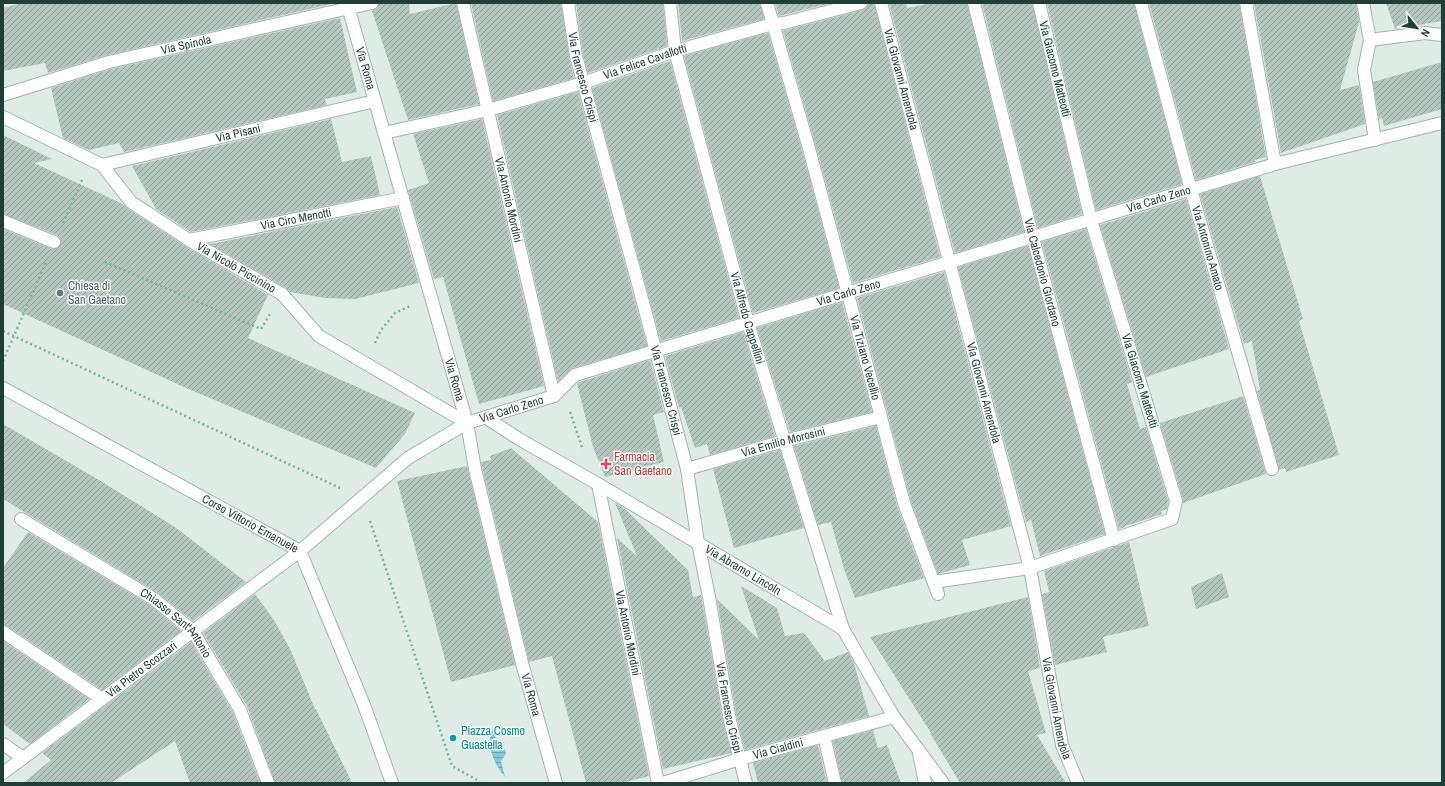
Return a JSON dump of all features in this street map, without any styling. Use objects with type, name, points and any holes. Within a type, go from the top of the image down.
[{"type":"street","name":"Via Spinola","points":[[3,95],[109,62],[348,5],[372,3]]},
{"type":"street","name":"Via Antonio Mordini","points":[[463,3],[558,392]]},
{"type":"street","name":"Via Francesco Crispi","points":[[568,3],[576,56],[687,469],[698,543],[709,597],[730,721],[746,783]]},
{"type":"street","name":"Via Alfredo Cappellini","points":[[670,3],[676,51],[748,323],[843,629]]},
{"type":"street","name":"Via Tiziano Vecellio","points":[[766,3],[808,145],[904,503],[938,594]]},
{"type":"street","name":"Via Felice Cavallotti","points":[[384,133],[488,110],[583,83],[676,51],[773,24],[784,23],[848,5],[861,3]]},
{"type":"street","name":"Via Giovanni Amendola","points":[[881,3],[1030,568],[1062,745],[1078,783]]},
{"type":"street","name":"Via Calcedonio Giordano","points":[[974,3],[1033,238],[1114,540]]},
{"type":"street","name":"Via Giacomo Matteotti","points":[[934,582],[1030,568],[1114,540],[1172,519],[1176,501],[1091,220],[1039,3]]},
{"type":"street","name":"Via Antonino Amato","points":[[1141,3],[1191,190],[1272,469]]},
{"type":"street","points":[[1246,3],[1275,164]]},
{"type":"street","points":[[1363,3],[1370,40],[1364,70],[1375,140]]},
{"type":"street","name":"Via Roma","points":[[348,5],[467,422],[475,469],[517,640],[556,783]]},
{"type":"street","points":[[1370,40],[1425,33],[1442,35]]},
{"type":"street","name":"Via Pisani","points":[[102,165],[375,101]]},
{"type":"street","name":"Via Nicolò Piccinino","points":[[3,117],[102,165],[131,202],[189,240],[282,294],[319,336],[467,422]]},
{"type":"street","name":"Via Carlo Zeno","points":[[300,551],[408,458],[467,422],[558,392],[574,375],[1275,164],[1442,123]]},
{"type":"street","name":"Via Ciro Menotti","points":[[189,240],[403,198]]},
{"type":"street","points":[[3,221],[54,242]]},
{"type":"street","name":"Corso Vittorio Emanuele","points":[[3,388],[300,551],[364,705],[392,783]]},
{"type":"street","name":"Via Abramo Lincoln","points":[[485,417],[519,440],[583,475],[843,629],[894,717],[943,783]]},
{"type":"street","name":"Via Emilio Morosini","points":[[687,469],[784,441],[881,417]]},
{"type":"street","name":"Via Antonio Mordini","points":[[598,484],[658,783]]},
{"type":"street","name":"Chiasso Sant'Antonio","points":[[21,519],[154,599],[193,631],[240,710],[268,783]]},
{"type":"street","name":"Via Pietro Scozzari","points":[[3,773],[300,551]]},
{"type":"street","points":[[3,632],[102,699]]},
{"type":"street","name":"Via Cialdini","points":[[663,783],[740,758],[894,717]]},
{"type":"street","points":[[824,736],[834,783]]},
{"type":"street","points":[[3,744],[23,758]]},
{"type":"street","points":[[918,748],[926,783]]},
{"type":"path","points":[[105,262],[261,329],[282,294]]},
{"type":"path","points":[[364,363],[382,330],[395,313]]},
{"type":"path","points":[[558,392],[589,467],[583,475]]},
{"type":"water","points":[[493,728],[497,744],[506,752],[501,761],[505,777],[497,766],[490,748]]},
{"type":"building","points":[[22,3],[336,3],[107,55],[48,73],[45,63],[3,71],[3,8]]},
{"type":"building","points":[[379,3],[409,3],[410,14],[456,3],[479,104],[408,120],[372,11],[377,8]]},
{"type":"building","points":[[471,3],[561,3],[569,57],[574,78],[493,101]]},
{"type":"building","points":[[576,3],[663,3],[667,46],[588,73],[583,54]]},
{"type":"building","points":[[678,3],[760,3],[764,19],[682,41]]},
{"type":"building","points":[[775,3],[831,3],[779,16]]},
{"type":"building","points":[[868,3],[874,3],[940,257],[853,283],[783,31],[863,10],[866,8]]},
{"type":"building","points":[[889,3],[906,3],[907,8],[932,3],[967,3],[1024,232],[955,253]]},
{"type":"building","points":[[982,3],[1032,3],[1082,214],[1038,228]]},
{"type":"building","points":[[1047,3],[1134,3],[1182,184],[1096,210]]},
{"type":"building","points":[[1149,3],[1239,3],[1266,157],[1255,160],[1255,162],[1196,180]]},
{"type":"building","points":[[1254,3],[1356,3],[1359,22],[1340,90],[1359,85],[1365,124],[1281,153]]},
{"type":"building","points":[[1386,3],[1442,3],[1442,21],[1395,29]]},
{"type":"building","points":[[340,18],[357,92],[325,99],[327,105],[124,152],[119,143],[89,150],[63,138],[51,88],[111,69]]},
{"type":"building","points":[[768,33],[801,147],[839,288],[753,313],[684,56]]},
{"type":"building","points":[[670,61],[739,318],[661,341],[592,88]]},
{"type":"building","points":[[1442,62],[1442,109],[1384,126],[1382,118],[1379,119],[1373,82]]},
{"type":"building","points":[[578,92],[647,346],[573,368],[558,381],[497,115]]},
{"type":"building","points":[[331,119],[342,162],[371,156],[380,195],[191,232],[156,209],[132,166]]},
{"type":"building","points":[[482,119],[544,386],[479,404],[443,277],[434,279],[408,190],[429,183],[413,134]]},
{"type":"building","points":[[3,135],[52,159],[34,163],[123,204],[185,246],[268,295],[248,338],[415,413],[405,434],[376,468],[186,388],[3,304],[3,229],[52,249],[58,248],[61,241],[57,235],[3,214]]},
{"type":"building","points":[[1260,176],[1303,319],[1299,321],[1339,455],[1286,472],[1285,468],[1279,470],[1257,391],[1260,390],[1252,341],[1244,344],[1200,194]]},
{"type":"building","points":[[1186,199],[1229,349],[1146,377],[1100,225]]},
{"type":"building","points":[[397,207],[419,283],[355,299],[325,298],[290,292],[286,288],[210,244]]},
{"type":"building","points":[[1086,229],[1132,382],[1127,384],[1140,429],[1146,427],[1168,501],[1167,509],[1161,511],[1162,514],[1119,529],[1042,242]]},
{"type":"building","points":[[1028,246],[1105,534],[1040,556],[1031,520],[1026,522],[958,267]]},
{"type":"building","points":[[944,272],[1011,526],[962,540],[970,565],[938,574],[911,501],[857,298]]},
{"type":"building","points":[[842,302],[872,412],[790,432],[757,328]]},
{"type":"building","points":[[743,332],[775,436],[710,455],[707,444],[695,448],[681,407],[679,408],[665,356]]},
{"type":"building","points":[[650,360],[664,412],[653,415],[664,462],[605,477],[593,447],[577,384],[579,382]]},
{"type":"building","points":[[1243,396],[1266,474],[1183,503],[1160,423]]},
{"type":"building","points":[[3,424],[99,480],[175,527],[246,582],[193,621],[158,593],[3,499]]},
{"type":"building","points":[[876,426],[897,506],[924,578],[855,598],[844,569],[831,522],[818,525],[794,446]]},
{"type":"building","points":[[511,448],[598,522],[649,776],[622,783],[586,783],[552,656],[529,662],[481,462],[491,460],[490,456]]},
{"type":"building","points":[[780,450],[804,528],[734,548],[713,469]]},
{"type":"building","points":[[467,466],[515,665],[451,682],[397,481]]},
{"type":"building","points":[[615,503],[624,508],[688,570],[693,597],[701,595],[723,722],[731,753],[663,769],[617,538],[637,556]]},
{"type":"building","points":[[28,532],[150,605],[181,631],[102,690],[7,626],[3,625],[3,568]]},
{"type":"building","points":[[1129,542],[1149,626],[1103,637],[1107,652],[1055,665],[1042,594],[1049,592],[1044,571]]},
{"type":"building","points":[[1222,573],[1229,597],[1196,609],[1191,587]]},
{"type":"building","points":[[741,586],[777,608],[785,636],[804,633],[825,661],[848,652],[854,663],[869,716],[745,750],[737,719],[717,599],[759,640]]},
{"type":"building","points":[[255,594],[274,620],[291,651],[315,709],[352,783],[275,783],[247,706],[203,633]]},
{"type":"building","points":[[1028,597],[1040,668],[1028,671],[1046,733],[1037,735],[1066,783],[960,783],[931,733],[870,637]]},
{"type":"building","points":[[3,641],[89,699],[30,744],[3,724]]},
{"type":"building","points":[[191,642],[233,713],[260,783],[190,783],[175,741],[111,783],[23,783],[51,760],[42,753]]},
{"type":"building","points":[[873,730],[878,748],[887,745],[901,783],[842,783],[833,741]]},
{"type":"building","points":[[818,745],[827,783],[758,783],[753,763]]},
{"type":"place","name":"Chiesa di San Gaetano","points":[[60,293]]},
{"type":"place","name":"Farmacia San Gaetano","points":[[606,464]]},
{"type":"place","name":"Piazza Cosmo Guastella","points":[[453,738]]}]
